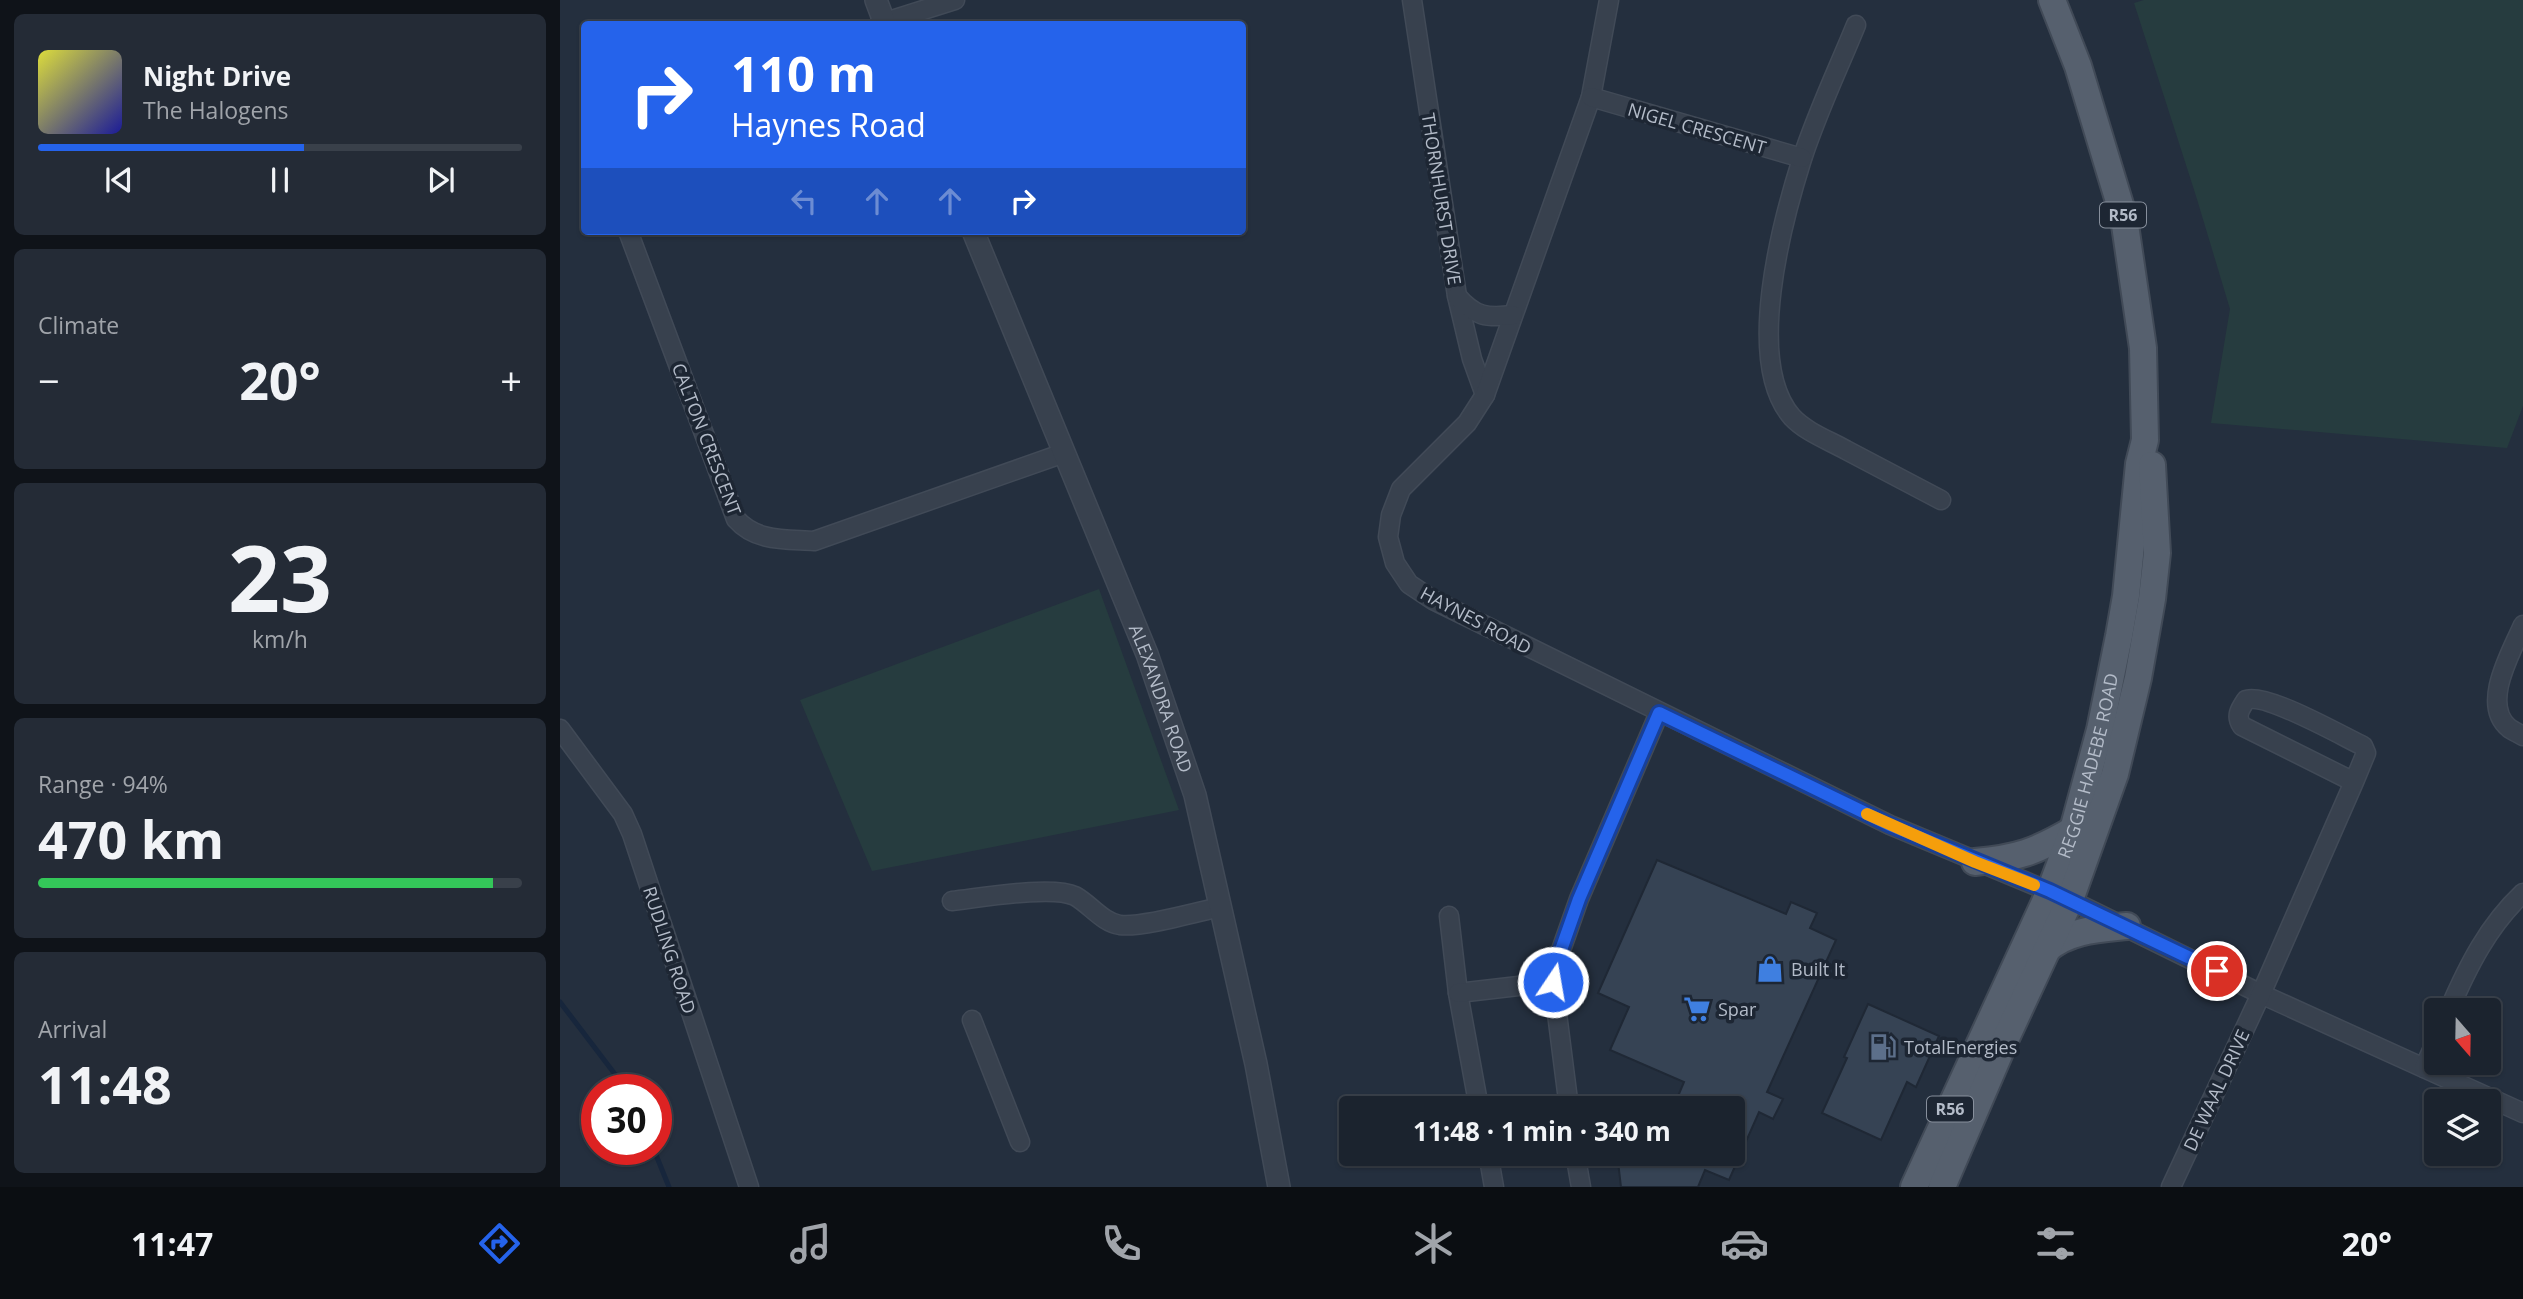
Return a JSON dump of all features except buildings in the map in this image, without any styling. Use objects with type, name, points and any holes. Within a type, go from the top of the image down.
[{"type":"main road","name":"REGGIE HADEBE ROAD","points":[[1942,1187],[2047,949],[2073,830],[2100,730],[2119,636],[2126,596],[2139,464],[2145,440],[2143,348],[2124,218],[2078,66],[2052,0]]},
{"type":"main road","name":"REGGIE HADEBE ROAD","points":[[1914,1187],[2060,896],[2115,774],[2146,640],[2157,553],[2152,463],[2145,440]]},
{"type":"main road","points":[[1975,862],[2028,854],[2073,830]]},
{"type":"main road","points":[[2047,949],[2074,934],[2127,926]]},
{"type":"street","points":[[876,0],[882,21]]},
{"type":"street","points":[[892,21],[954,0]]},
{"type":"street","name":"THORNHURST DRIVE","points":[[1412,0],[1457,296],[1472,359],[1485,395]]},
{"type":"street","name":"HAYNES ROAD","points":[[1609,0],[1591,97],[1485,395],[1467,423],[1401,488],[1391,516],[1388,537],[1395,563],[1409,584],[1433,600],[1890,825],[2127,926],[2261,994],[2424,1068]]},
{"type":"street","points":[[1856,25],[1802,158],[1779,247],[1771,291],[1769,342],[1776,391],[1792,416],[1803,427],[1941,500]]},
{"type":"street","name":"NIGEL CRESCENT","points":[[1591,97],[1802,158]]},
{"type":"street","name":"CALTON CRESCENT","points":[[630,235],[736,519],[754,533],[773,539],[814,541],[1064,453]]},
{"type":"street","name":"ALEXANDRA ROAD","points":[[975,235],[1147,654],[1195,795],[1256,1065],[1279,1187]]},
{"type":"street","points":[[1457,296],[1468,309],[1487,316],[1513,315]]},
{"type":"street","points":[[2523,625],[2499,680],[2496,695],[2502,720],[2507,727],[2523,736]]},
{"type":"street","name":"DE WAAL DRIVE","points":[[2171,1187],[2261,994],[2354,782],[2366,753],[2362,746],[2291,710],[2255,697],[2246,700],[2239,711],[2238,718],[2242,726],[2354,782]]},
{"type":"street","points":[[1567,1096],[1553,982],[1555,967],[1579,899],[1659,713]]},
{"type":"street","name":"RUDLING ROAD","points":[[560,729],[623,814],[632,834],[749,1187]]},
{"type":"street","points":[[952,901],[1058,892],[1074,896],[1105,919],[1126,925],[1220,907]]},
{"type":"street","points":[[2454,998],[2470,962],[2484,939],[2507,908],[2523,893]]},
{"type":"street","points":[[1449,916],[1458,993],[1477,1096]]},
{"type":"street","points":[[1458,993],[1553,982]]},
{"type":"street","points":[[972,1020],[1020,1142]]},
{"type":"street","name":"HAYNES ROAD","points":[[2439,1075],[2523,1113]]},
{"type":"street","points":[[1490,1166],[1494,1187]]},
{"type":"street","points":[[1577,1166],[1581,1187]]},
{"type":"green space","points":[[2144,0],[2523,0],[2523,406],[2507,448],[2211,423],[2230,309],[2134,3]]},
{"type":"green space","points":[[1099,589],[1179,810],[872,871],[800,700]]},
{"type":"waterway","points":[[560,1002],[615,1074]]},
{"type":"waterway","points":[[660,1165],[669,1187]]},
{"type":"slow traffic","points":[[1867,814],[2034,885]]},
{"type":"place","name":"Built It","points":[[1770,969]]},
{"type":"place","name":"Spar","points":[[1697,1009]]},
{"type":"place","name":"TotalEnergies","points":[[1883,1047]]},
{"type":"route","points":[[1553,982],[1564,937],[1659,713],[1890,825],[2050,891],[2217,971]]}]
